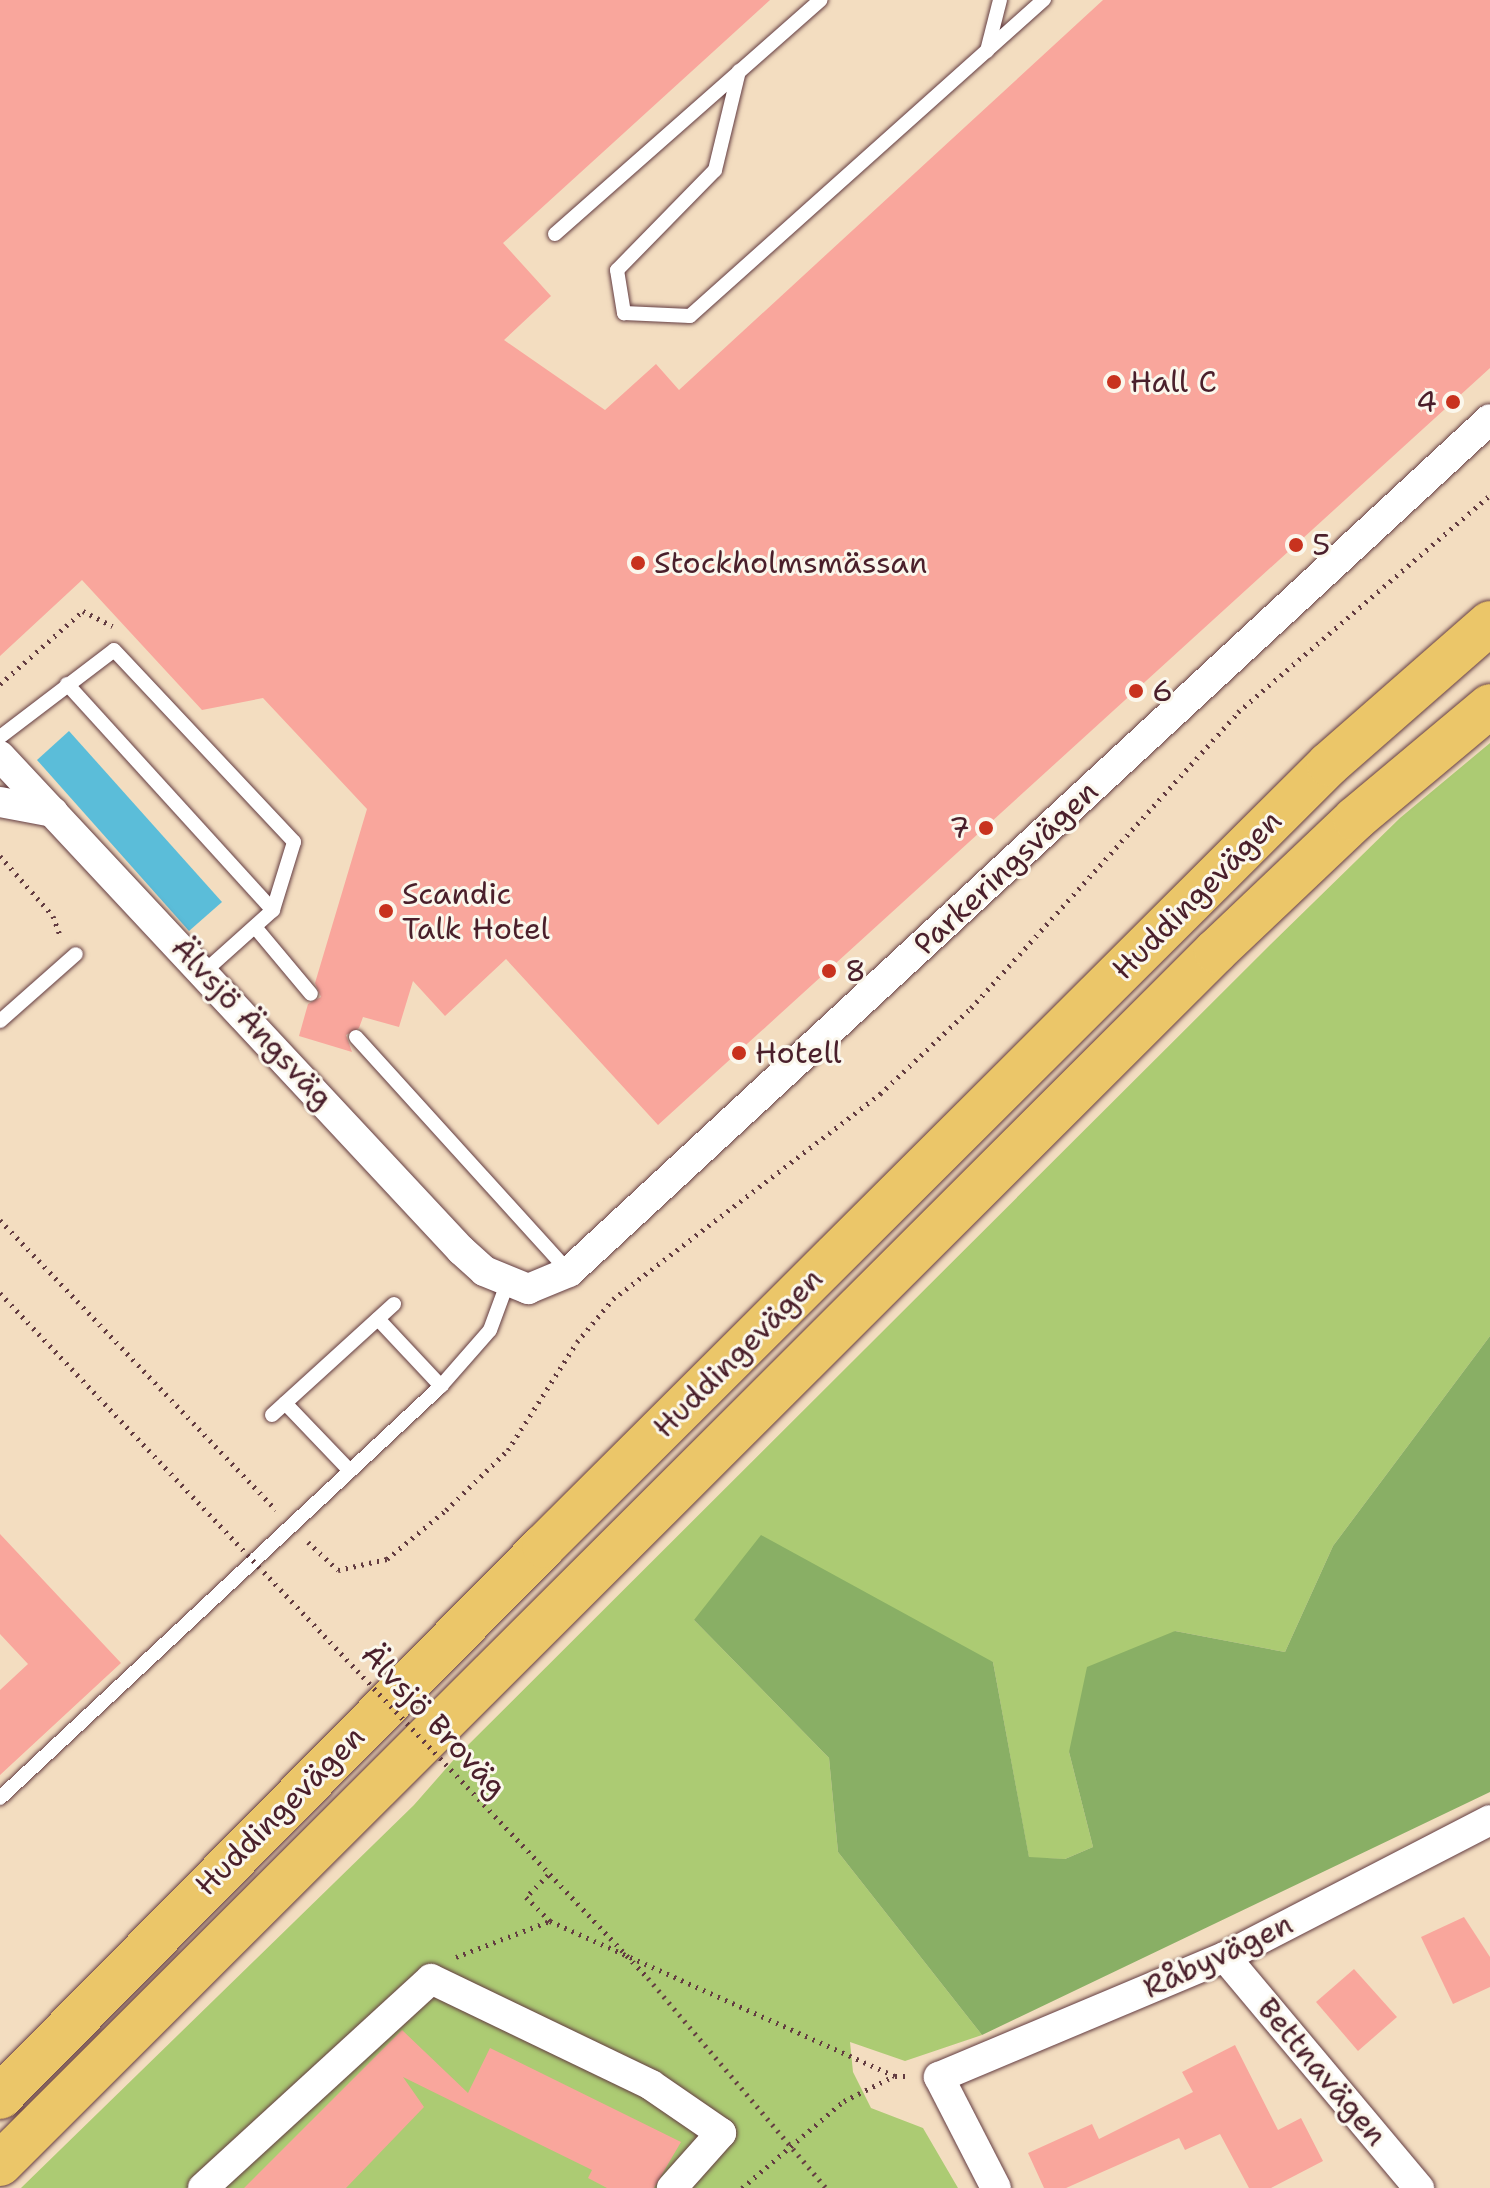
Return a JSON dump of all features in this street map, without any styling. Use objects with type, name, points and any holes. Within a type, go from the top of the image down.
[{"type":"main road","name":"Huddingevägen","points":[[0,2097],[151,1941],[1329,764],[1490,623]]},
{"type":"main road","name":"Huddingevägen","points":[[0,2164],[1216,951],[1355,819],[1490,706]]},
{"type":"main road","points":[[0,2062],[86,1973],[151,1941]]},
{"type":"street","name":"Parkeringsvägen","points":[[507,1284],[528,1289],[569,1272],[1490,419]]},
{"type":"street","name":"Älvsjö Ängsväg","points":[[0,756],[205,971],[461,1250],[507,1284]]},
{"type":"street","points":[[0,802],[53,812]]},
{"type":"street","name":"Råbyvägen","points":[[996,2188],[939,2077],[1225,1957],[1490,1820]]},
{"type":"street","name":"Bettnavägen","points":[[1225,1957],[1419,2188]]},
{"type":"street","points":[[203,2188],[431,1979],[651,2085],[721,2133],[672,2188]]},
{"type":"lane","points":[[555,234],[820,0]]},
{"type":"lane","points":[[987,51],[1000,0]]},
{"type":"lane","points":[[739,71],[715,170],[617,270],[624,313],[690,316],[1044,0]]},
{"type":"lane","points":[[0,737],[114,650],[294,842],[273,910],[205,971]]},
{"type":"lane","points":[[67,684],[273,910]]},
{"type":"lane","points":[[255,927],[311,994]]},
{"type":"lane","points":[[0,1021],[76,954]]},
{"type":"lane","points":[[356,1037],[569,1272]]},
{"type":"lane","points":[[0,1798],[441,1386],[490,1330],[507,1284]]},
{"type":"lane","points":[[272,1415],[394,1304]]},
{"type":"lane","points":[[378,1319],[441,1386]]},
{"type":"lane","points":[[285,1403],[350,1471]]},
{"type":"path","points":[[0,684],[83,611],[124,633]]},
{"type":"path","points":[[0,856],[53,916],[61,939],[76,954]]},
{"type":"path","name":"Älvsjö Broväg","points":[[0,1293],[648,1978],[826,2188]]},
{"type":"path","points":[[548,1875],[526,1897],[550,1921],[895,2076],[844,2101],[742,2188]]},
{"type":"path","points":[[431,1979],[460,1954],[550,1921]]},
{"type":"green space","points":[[1490,743],[1490,1336],[1333,1546],[1285,1652],[1175,1631],[1069,1752],[1093,1847],[1065,1859],[1029,1858],[993,1662],[694,1620],[829,1758],[838,1852],[982,2035],[905,2061],[850,2042],[853,2072],[871,2108],[923,2128],[958,2188],[21,2188],[414,1805],[457,1756],[1271,944],[1400,818]]},
{"type":"green space","points":[[1490,1336],[1490,1792],[982,2035],[838,1852],[829,1758],[694,1620],[761,1535],[993,1662],[1029,1857],[1065,1859],[1093,1847],[1069,1752],[1087,1667],[1175,1631],[1285,1652],[1333,1546]]},
{"type":"water","points":[[69,731],[222,902],[189,931],[37,760]]},
{"type":"building","name":"Stockholmsmässan","points":[[0,0],[770,0],[503,243],[551,296],[504,340],[605,410],[656,364],[679,390],[1103,0],[1490,0],[1490,368],[658,1125],[506,959],[445,1016],[413,981],[399,1027],[363,1017],[359,1028],[346,1035],[352,1052],[299,1036],[308,1004],[321,997],[315,983],[367,809],[263,698],[202,710],[82,580],[0,656]]},
{"type":"building","points":[[0,1534],[121,1663],[0,1775],[0,1690],[28,1664],[0,1634]]},
{"type":"building","points":[[1464,1917],[1490,1957],[1490,1987],[1453,2004],[1421,1937]]},
{"type":"building","points":[[1354,1969],[1397,2017],[1358,2051],[1316,2002]]},
{"type":"building","points":[[402,2030],[468,2093],[490,2048],[681,2142],[654,2188],[607,2188],[588,2178],[592,2170],[403,2077],[424,2107],[346,2188],[244,2188]]},
{"type":"building","points":[[1235,2045],[1278,2130],[1301,2118],[1323,2161],[1271,2188],[1249,2188],[1220,2134],[1185,2150],[1179,2138],[1066,2188],[1044,2188],[1028,2153],[1092,2124],[1099,2139],[1193,2092],[1182,2072]]},
{"type":"place","name":"Hall C","points":[[1114,382]]},
{"type":"place","name":"4","points":[[1453,402]]},
{"type":"place","name":"5","points":[[1296,545]]},
{"type":"place","name":"Stockholmsmässan","points":[[638,563]]},
{"type":"place","name":"6","points":[[1136,691]]},
{"type":"place","name":"7","points":[[986,828]]},
{"type":"place","name":"Scandic Talk Hotel","points":[[386,911]]},
{"type":"place","name":"8","points":[[829,971]]},
{"type":"place","name":"Hotell","points":[[739,1053]]}]
